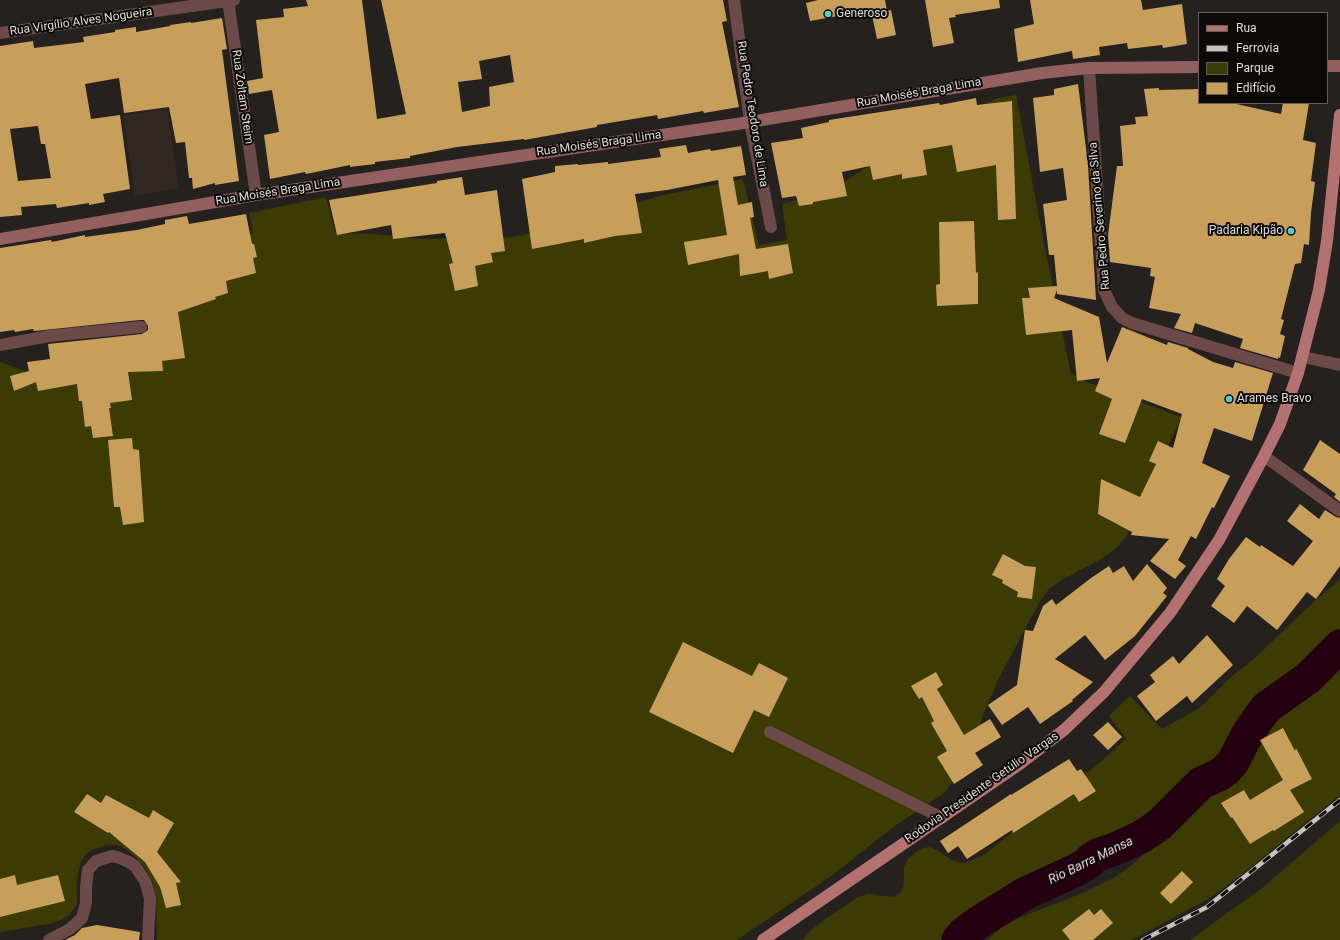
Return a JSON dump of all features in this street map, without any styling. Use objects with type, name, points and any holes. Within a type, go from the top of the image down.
[{"type":"main road","name":"Rodovia Presidente Getúlio Vargas","points":[[763,940],[1021,763],[1064,730],[1104,692],[1170,613],[1219,540],[1264,456],[1280,424],[1298,373],[1319,290],[1327,242],[1340,115]]},
{"type":"street","name":"Rua Virgílio Alves Nogueira","points":[[0,33],[230,0]]},
{"type":"street","name":"Rua Zoltam Steim","points":[[230,0],[256,195]]},
{"type":"street","name":"Rua Pedro Teodoro de Lima","points":[[734,0],[750,122],[771,227]]},
{"type":"street","points":[[1328,66],[1340,66]]},
{"type":"street","name":"Rua Moisés Braga Lima","points":[[0,239],[256,195],[750,122],[1042,73],[1089,68],[1198,67]]},
{"type":"street","name":"Rua Pedro Severino da Silva","points":[[1089,68],[1104,290],[1112,307],[1122,318],[1132,322],[1298,373]]},
{"type":"street","points":[[0,345],[49,336],[141,326]]},
{"type":"street","points":[[1303,356],[1340,365]]},
{"type":"street","points":[[1264,456],[1340,511]]},
{"type":"street","points":[[770,732],[942,818]]},
{"type":"street","points":[[49,940],[70,929],[82,918],[86,903],[88,870],[101,858],[112,856],[129,862],[139,872],[145,881],[150,898],[148,940]]},
{"type":"shaded area","points":[[167,109],[179,188],[135,196],[123,115]]},
{"type":"green space","points":[[1016,95],[1071,374],[1090,383],[1181,417],[1143,505],[1126,537],[1116,548],[1103,558],[1060,581],[1049,589],[1042,598],[998,680],[983,715],[975,745],[961,771],[944,793],[892,828],[834,874],[737,940],[157,940],[156,896],[151,879],[137,859],[121,846],[115,845],[107,845],[88,852],[81,861],[77,880],[77,905],[69,915],[53,923],[0,932],[0,362],[42,377],[145,333],[190,269],[253,233],[249,213],[326,197],[335,233],[376,234],[419,239],[512,237],[557,228],[659,196],[743,179],[759,245],[787,240],[782,204],[819,194],[847,180],[895,149],[966,111],[999,98]]},
{"type":"green space","points":[[1340,579],[1340,638],[1305,671],[1247,721],[1226,761],[1209,768],[1192,778],[1141,818],[1092,849],[1010,890],[974,910],[955,925],[942,940],[803,940],[810,931],[825,919],[858,897],[868,894],[894,897],[901,892],[904,884],[904,867],[907,860],[923,848],[930,847],[953,861],[964,863],[985,854],[1099,763],[1126,739],[1109,716],[1130,696],[1162,729],[1201,707],[1232,676],[1253,660]]},
{"type":"green space","points":[[1340,654],[1340,795],[1328,805],[1236,879],[1208,899],[1132,940],[987,940],[1001,928],[1019,918],[1085,892],[1117,876],[1132,865],[1181,819],[1233,779],[1248,755],[1254,735],[1261,723],[1306,691],[1330,663]]},
{"type":"green space","points":[[1340,821],[1340,940],[1190,940],[1262,888]]},
{"type":"building","points":[[306,0],[362,0],[377,119],[406,114],[381,0],[723,0],[727,21],[722,22],[739,107],[704,113],[703,111],[658,119],[657,115],[597,125],[597,127],[524,140],[457,147],[410,156],[410,158],[375,162],[375,164],[350,167],[350,165],[306,174],[305,172],[270,179],[264,135],[279,132],[272,90],[249,94],[247,81],[263,78],[256,20],[284,17],[283,9],[308,6]],"holes":[[[510,55],[514,82],[489,87],[490,106],[462,112],[458,82],[482,79],[479,61]]]},
{"type":"building","name":"Generoso","points":[[818,0],[885,0],[887,11],[891,10],[896,35],[877,39],[871,10],[810,21],[806,3]]},
{"type":"building","points":[[925,0],[999,0],[1000,8],[955,15],[956,17],[949,18],[954,43],[933,47]]},
{"type":"building","points":[[1030,0],[1141,0],[1143,10],[1182,4],[1187,44],[1163,48],[1162,45],[1128,49],[1127,43],[1099,47],[1100,55],[1073,59],[1072,51],[1018,62],[1014,29],[1034,24]]},
{"type":"building","points":[[222,18],[227,49],[222,50],[239,181],[215,185],[215,183],[193,189],[192,178],[189,178],[185,142],[176,143],[169,107],[124,113],[119,78],[85,84],[91,119],[120,115],[130,189],[103,194],[105,202],[57,208],[56,204],[21,207],[22,215],[0,217],[0,46],[33,41],[34,48],[84,42],[83,37],[115,32],[115,30],[136,27],[136,32],[170,25]],"holes":[[[38,126],[41,144],[45,144],[51,178],[18,181],[10,129]]]},
{"type":"building","points":[[1078,84],[1088,165],[1096,300],[1057,294],[1057,290],[1054,298],[1099,317],[1107,363],[1122,327],[1167,345],[1168,342],[1188,348],[1213,362],[1233,368],[1235,362],[1273,373],[1252,441],[1214,428],[1202,463],[1230,476],[1196,539],[1191,536],[1178,560],[1186,566],[1175,579],[1150,561],[1169,539],[1131,535],[1132,532],[1098,514],[1101,479],[1140,497],[1156,464],[1149,461],[1158,441],[1173,448],[1182,414],[1142,399],[1125,443],[1099,434],[1112,399],[1095,391],[1100,378],[1077,381],[1072,330],[1026,335],[1022,298],[1030,298],[1028,288],[1057,286],[1054,255],[1049,255],[1043,204],[1067,200],[1063,168],[1040,172],[1033,98],[1054,95],[1054,89]]},
{"type":"building","points":[[1144,89],[1198,89],[1198,104],[1236,104],[1281,114],[1283,104],[1309,104],[1303,140],[1316,143],[1311,181],[1315,182],[1309,245],[1304,244],[1301,263],[1295,264],[1281,319],[1284,320],[1280,334],[1285,336],[1280,358],[1278,357],[1278,359],[1240,348],[1243,339],[1195,323],[1192,333],[1174,328],[1181,314],[1149,308],[1155,277],[1150,276],[1151,268],[1110,262],[1108,235],[1117,166],[1123,166],[1120,126],[1136,124],[1135,117],[1148,116]]},
{"type":"building","points":[[976,98],[977,105],[1012,101],[1016,219],[998,220],[996,165],[957,172],[952,145],[923,150],[927,175],[902,179],[902,174],[873,180],[870,166],[842,172],[847,196],[799,206],[796,196],[782,198],[771,143],[803,138],[801,128],[829,122],[829,120],[939,103],[940,105]]},
{"type":"building","points":[[686,145],[688,153],[741,146],[746,175],[733,177],[738,205],[752,202],[754,217],[750,218],[756,249],[788,244],[793,273],[769,279],[768,271],[740,276],[739,254],[688,265],[684,242],[727,235],[718,180],[667,190],[635,194],[642,233],[615,236],[584,243],[584,239],[532,249],[522,179],[555,172],[555,166],[608,162],[608,164],[661,157],[659,149]]},
{"type":"building","points":[[462,177],[465,195],[497,190],[505,251],[491,253],[493,262],[475,266],[478,286],[455,291],[449,264],[453,263],[445,233],[393,239],[391,225],[337,235],[329,200],[437,183],[437,181]]},
{"type":"building","points":[[246,214],[252,244],[254,244],[257,257],[253,258],[256,273],[226,281],[228,293],[215,297],[216,299],[178,312],[185,358],[162,361],[163,371],[128,372],[132,400],[110,403],[111,408],[109,408],[113,436],[93,438],[91,426],[85,427],[82,401],[79,401],[77,384],[38,391],[36,382],[14,391],[10,376],[29,371],[27,362],[50,359],[48,344],[142,334],[148,330],[148,326],[144,320],[140,320],[34,331],[33,329],[15,332],[14,330],[0,332],[0,248],[51,240],[52,242],[85,235],[85,237],[137,230],[165,224],[165,220],[187,216],[189,224]]},
{"type":"building","points":[[974,221],[976,273],[978,272],[978,304],[937,306],[936,285],[940,284],[939,222]]},
{"type":"building","points":[[132,438],[133,449],[139,450],[144,522],[123,525],[120,507],[114,507],[108,440]]},
{"type":"building","points":[[1320,440],[1340,454],[1340,502],[1334,497],[1336,494],[1303,470]]},
{"type":"building","points":[[1300,504],[1319,519],[1325,510],[1340,518],[1340,566],[1316,599],[1307,592],[1277,630],[1247,606],[1234,623],[1211,606],[1225,586],[1217,579],[1229,559],[1246,537],[1293,566],[1313,541],[1287,521]]},
{"type":"building","points":[[1003,554],[1025,566],[1036,567],[1032,599],[1017,597],[1018,592],[1002,583],[1003,580],[992,575]]},
{"type":"building","points":[[1147,564],[1167,588],[1163,593],[1167,596],[1135,636],[1105,660],[1085,635],[1055,659],[1093,682],[1072,700],[1073,701],[1040,724],[1028,707],[1002,725],[988,705],[1017,685],[1025,630],[1033,631],[1043,606],[1052,599],[1056,605],[1109,566],[1113,573],[1124,566],[1133,581]]},
{"type":"building","points":[[1207,635],[1233,665],[1192,703],[1187,696],[1156,721],[1137,696],[1155,682],[1150,675],[1173,656],[1179,664]]},
{"type":"building","points":[[683,642],[752,676],[759,663],[788,678],[769,717],[754,710],[733,753],[649,712]]},
{"type":"building","points":[[936,672],[943,685],[937,689],[964,735],[990,719],[1001,737],[975,753],[983,765],[954,784],[937,757],[947,751],[931,723],[934,721],[922,697],[919,699],[911,686]]},
{"type":"building","points":[[1108,722],[1122,737],[1108,750],[1093,735]]},
{"type":"building","points":[[1283,728],[1295,751],[1296,748],[1312,779],[1290,790],[1304,812],[1250,844],[1221,803],[1244,790],[1250,800],[1283,780],[1260,740]]},
{"type":"building","points":[[1069,759],[1077,771],[1081,769],[1096,791],[1079,802],[1074,794],[1013,833],[1012,830],[967,859],[958,846],[948,853],[940,841],[1011,794]]},
{"type":"building","points":[[87,794],[101,803],[106,795],[149,818],[153,810],[174,823],[157,852],[181,882],[176,883],[181,905],[166,908],[160,887],[145,862],[109,832],[108,833],[74,812]]},
{"type":"building","points":[[1182,871],[1193,882],[1171,904],[1160,893]]},
{"type":"building","points":[[15,875],[17,885],[58,875],[65,901],[0,917],[0,879]]},
{"type":"building","points":[[1089,909],[1094,915],[1101,909],[1113,923],[1093,940],[1070,940],[1062,930]]},
{"type":"building","points":[[97,925],[140,932],[139,940],[65,940],[75,935],[82,928]]},
{"type":"waterway","name":"Rio Barra Mansa","points":[[958,940],[964,933],[979,922],[1024,894],[1076,870],[1088,863],[1097,855],[1141,837],[1159,825],[1201,783],[1219,775],[1227,769],[1233,762],[1248,733],[1266,708],[1308,678],[1340,646]]},
{"type":"railway","points":[[1143,940],[1207,907],[1340,800]]},
{"type":"place","name":"Generoso","points":[[828,14]]},
{"type":"place","name":"Padaria Kipão","points":[[1291,231]]},
{"type":"place","name":"Arames Bravo","points":[[1229,399]]}]
